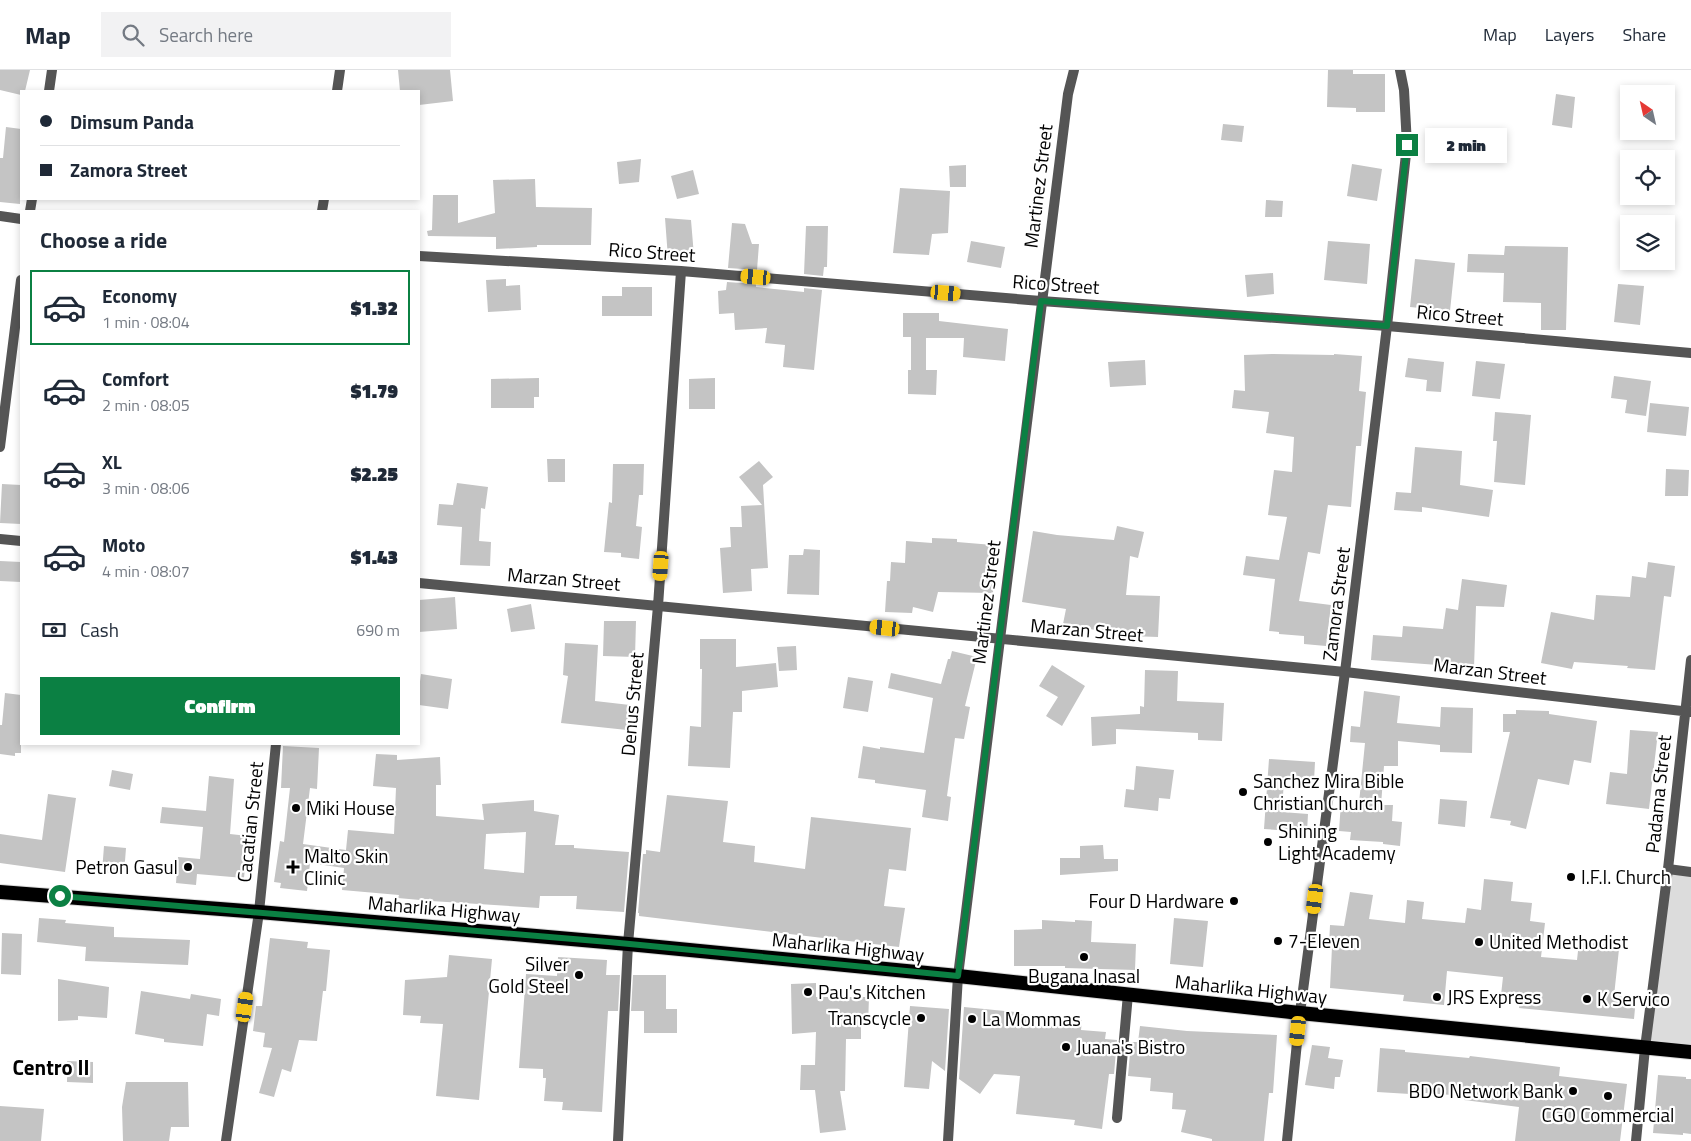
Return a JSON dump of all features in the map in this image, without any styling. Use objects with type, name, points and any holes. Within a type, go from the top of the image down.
[{"type":"highway","name":"Maharlika Highway","points":[[0,892],[628,944],[958,976],[1300,1013],[1691,1052]]},
{"type":"street","points":[[49,90],[52,70]]},
{"type":"street","points":[[337,90],[340,70]]},
{"type":"street","name":"Martinez Street","points":[[948,1141],[958,976],[1041,301],[1068,94],[1074,70]]},
{"type":"street","name":"Zamora Street","points":[[1287,1141],[1300,1013],[1345,672],[1407,145],[1404,90],[1400,70]]},
{"type":"street","points":[[0,216],[20,219]]},
{"type":"street","name":"Rico Street","points":[[420,256],[681,271],[1041,301],[1387,326],[1691,353]]},
{"type":"street","name":"Denus Street","points":[[618,1141],[628,944],[658,606],[681,271]]},
{"type":"street","points":[[0,447],[20,288]]},
{"type":"street","points":[[0,539],[20,541]]},
{"type":"street","name":"Marzan Street","points":[[420,582],[999,640],[1345,672],[1688,712]]},
{"type":"street","name":"Padama Street","points":[[1636,1141],[1645,1048],[1688,712],[1691,660]]},
{"type":"street","name":"Cacatian Street","points":[[226,1141],[259,912],[276,745]]},
{"type":"street","points":[[1668,869],[1691,872]]},
{"type":"street","points":[[1117,1118],[1128,994]]},
{"type":"shaded area","points":[[1668,869],[1691,872],[1691,1052],[1645,1048]]},
{"type":"building","points":[[0,70],[30,70],[25,90],[20,90],[20,95],[0,90]]},
{"type":"building","points":[[398,70],[450,70],[453,101],[420,105],[420,90],[400,90]]},
{"type":"building","points":[[1328,70],[1353,70],[1353,74],[1385,74],[1385,112],[1356,112],[1356,108],[1327,107]]},
{"type":"building","points":[[1556,94],[1575,97],[1572,128],[1552,125]]},
{"type":"building","points":[[1223,124],[1244,126],[1242,142],[1221,140]]},
{"type":"building","points":[[6,127],[20,129],[20,204],[0,202],[0,158],[3,158]]},
{"type":"building","points":[[641,159],[639,182],[619,184],[617,162]]},
{"type":"building","points":[[1352,164],[1382,169],[1377,201],[1347,196]]},
{"type":"building","points":[[966,165],[966,187],[950,187],[949,166]]},
{"type":"building","points":[[693,170],[699,194],[677,199],[671,176]]},
{"type":"building","points":[[535,179],[536,207],[592,208],[591,245],[537,245],[537,247],[496,249],[496,237],[428,236],[427,231],[432,230],[433,195],[458,195],[458,223],[495,213],[493,180]]},
{"type":"building","points":[[900,188],[950,191],[948,233],[932,234],[929,255],[893,253]]},
{"type":"building","points":[[1266,200],[1283,201],[1282,217],[1265,217]]},
{"type":"building","points":[[665,218],[691,220],[694,256],[668,258]]},
{"type":"building","points":[[732,223],[745,224],[752,244],[759,244],[757,270],[728,268]]},
{"type":"building","points":[[806,226],[828,226],[827,267],[824,267],[823,276],[804,274]]},
{"type":"building","points":[[971,241],[1005,247],[1001,268],[967,262]]},
{"type":"building","points":[[1328,241],[1370,244],[1367,284],[1324,280]]},
{"type":"building","points":[[1505,246],[1568,247],[1566,330],[1541,330],[1541,303],[1503,302],[1504,273],[1467,272],[1468,254],[1504,255]]},
{"type":"building","points":[[1415,259],[1455,263],[1450,311],[1410,307]]},
{"type":"building","points":[[1273,273],[1274,294],[1247,297],[1245,275]]},
{"type":"building","points":[[506,279],[506,286],[520,285],[521,310],[488,312],[486,280]]},
{"type":"building","points":[[727,282],[756,284],[756,287],[804,292],[804,288],[822,290],[814,370],[783,367],[785,345],[765,343],[767,328],[735,330],[734,313],[719,314],[718,291],[726,290]]},
{"type":"building","points":[[1618,284],[1644,286],[1640,325],[1614,322]]},
{"type":"building","points":[[622,287],[652,287],[652,316],[602,316],[602,296],[622,296]]},
{"type":"building","points":[[903,313],[939,313],[939,321],[1008,329],[1005,361],[963,357],[964,338],[926,338],[926,370],[937,370],[936,395],[908,394],[908,370],[911,370],[911,337],[903,337]]},
{"type":"building","points":[[1244,355],[1362,356],[1359,391],[1366,392],[1361,446],[1356,446],[1351,507],[1328,505],[1320,554],[1308,552],[1299,601],[1331,605],[1326,646],[1304,644],[1304,636],[1279,634],[1279,632],[1269,631],[1275,579],[1243,575],[1246,556],[1279,560],[1287,517],[1268,515],[1274,470],[1292,472],[1294,437],[1266,433],[1269,412],[1232,408],[1234,390],[1245,391]]},
{"type":"building","points":[[1408,358],[1444,362],[1441,392],[1426,391],[1427,380],[1405,377]]},
{"type":"building","points":[[1145,360],[1146,385],[1110,387],[1108,362]]},
{"type":"building","points":[[1476,361],[1505,364],[1500,399],[1472,396]]},
{"type":"building","points":[[1614,376],[1651,381],[1646,416],[1625,413],[1627,400],[1611,398]]},
{"type":"building","points":[[539,378],[539,397],[534,397],[534,408],[491,408],[491,379]]},
{"type":"building","points":[[715,378],[715,409],[689,409],[689,379]]},
{"type":"building","points":[[1650,403],[1689,407],[1686,436],[1647,432]]},
{"type":"building","points":[[1495,412],[1531,415],[1525,485],[1494,482],[1497,441],[1493,441]]},
{"type":"building","points":[[1415,447],[1462,451],[1460,485],[1493,490],[1489,517],[1422,507],[1422,512],[1394,510],[1396,492],[1411,493]]},
{"type":"building","points":[[547,459],[565,459],[565,482],[548,482]]},
{"type":"building","points":[[759,461],[773,477],[763,485],[768,568],[751,569],[752,591],[723,593],[720,548],[731,547],[730,527],[742,527],[741,506],[762,505],[739,477]]},
{"type":"building","points":[[613,464],[644,464],[643,495],[639,495],[636,526],[642,527],[639,559],[621,557],[621,553],[604,552],[609,502],[612,503]]},
{"type":"building","points":[[1666,469],[1689,470],[1688,496],[1665,496]]},
{"type":"building","points":[[457,483],[488,487],[485,509],[481,508],[479,541],[491,542],[490,566],[460,565],[462,527],[437,525],[439,504],[453,505]]},
{"type":"building","points":[[2,484],[20,485],[20,524],[0,523]]},
{"type":"building","points":[[1117,526],[1144,532],[1138,558],[1130,556],[1126,595],[1160,596],[1158,637],[1130,636],[1130,631],[1079,629],[1079,632],[1062,629],[1066,609],[1022,602],[1033,531],[1114,540]]},
{"type":"building","points":[[932,538],[957,539],[957,542],[993,545],[991,570],[994,570],[993,593],[938,592],[933,612],[913,607],[912,613],[885,612],[887,581],[890,581],[891,562],[905,563],[906,541],[932,543]]},
{"type":"building","points":[[804,549],[820,550],[819,595],[787,594],[789,555],[803,555]]},
{"type":"building","points":[[0,561],[20,562],[20,582],[0,581]]},
{"type":"building","points":[[1648,562],[1675,566],[1671,597],[1664,596],[1655,670],[1574,662],[1572,669],[1541,663],[1551,612],[1594,620],[1596,595],[1630,597],[1632,576],[1646,578]]},
{"type":"building","points":[[1462,579],[1507,585],[1504,607],[1476,606],[1474,668],[1464,666],[1463,674],[1438,670],[1438,665],[1371,660],[1373,635],[1402,637],[1403,626],[1443,629],[1446,608],[1458,610]]},
{"type":"building","points":[[455,597],[457,629],[420,632],[420,600]]},
{"type":"building","points":[[531,604],[535,629],[511,632],[507,609]]},
{"type":"building","points":[[604,621],[636,621],[635,657],[603,656]]},
{"type":"building","points":[[700,639],[736,639],[736,667],[776,663],[778,687],[742,691],[742,712],[733,712],[730,768],[688,766],[690,726],[701,727],[702,669],[700,669]]},
{"type":"building","points":[[565,643],[598,645],[595,701],[630,705],[627,730],[561,723],[568,676],[563,675]]},
{"type":"building","points":[[796,646],[797,670],[779,671],[777,647]]},
{"type":"building","points":[[952,651],[977,657],[965,706],[970,707],[964,739],[955,738],[947,796],[951,797],[948,821],[922,817],[926,790],[875,783],[875,780],[858,778],[863,746],[924,753],[933,698],[888,688],[891,673],[941,684]]},
{"type":"building","points":[[1052,665],[1085,686],[1062,726],[1046,716],[1058,697],[1039,686]]},
{"type":"building","points":[[1145,670],[1178,671],[1177,701],[1224,703],[1222,741],[1198,740],[1198,733],[1116,729],[1116,744],[1092,746],[1091,717],[1140,714],[1140,706],[1144,707]]},
{"type":"building","points":[[421,674],[452,679],[448,709],[420,705]]},
{"type":"building","points":[[848,677],[873,681],[868,712],[843,708]]},
{"type":"building","points":[[1364,691],[1400,696],[1397,723],[1440,727],[1441,707],[1473,708],[1472,753],[1440,752],[1440,745],[1398,741],[1398,766],[1384,766],[1381,805],[1393,805],[1392,821],[1402,822],[1400,846],[1383,844],[1383,842],[1350,840],[1351,832],[1339,831],[1341,802],[1359,803],[1365,743],[1350,742],[1351,726],[1360,727]]},
{"type":"building","points":[[5,693],[20,695],[21,753],[15,753],[15,756],[0,754],[0,725],[2,725]]},
{"type":"building","points":[[1516,710],[1549,711],[1549,714],[1597,721],[1591,763],[1574,760],[1569,785],[1538,779],[1526,829],[1510,825],[1511,821],[1490,818],[1510,732],[1503,732],[1503,714],[1516,714]]},
{"type":"building","points":[[1630,730],[1658,732],[1649,809],[1606,804],[1610,772],[1627,774]]},
{"type":"building","points":[[283,746],[319,748],[317,789],[310,788],[303,844],[346,850],[348,830],[394,834],[396,788],[373,786],[376,754],[397,755],[397,760],[440,757],[441,785],[436,785],[436,816],[484,820],[482,804],[534,800],[534,811],[559,815],[555,845],[574,845],[574,848],[629,852],[624,912],[576,909],[577,896],[540,896],[539,908],[398,898],[399,895],[342,890],[344,868],[310,863],[307,891],[280,888],[281,883],[274,882],[280,841],[284,842],[290,788],[281,788]],"holes":[[[526,832],[524,873],[484,869],[486,834]]]},
{"type":"building","points":[[1269,759],[1315,762],[1314,781],[1284,779],[1282,812],[1308,814],[1307,832],[1264,829]]},
{"type":"building","points":[[1136,766],[1174,770],[1170,799],[1159,798],[1158,811],[1124,807],[1126,789],[1134,790]]},
{"type":"building","points":[[112,770],[133,774],[130,790],[109,786]]},
{"type":"building","points":[[209,776],[234,779],[230,834],[248,836],[244,878],[197,874],[196,885],[176,883],[178,857],[200,859],[203,827],[160,823],[162,807],[206,811]]},
{"type":"building","points":[[48,794],[76,798],[65,872],[0,863],[0,834],[42,840]]},
{"type":"building","points":[[667,795],[728,801],[723,842],[755,846],[754,862],[805,869],[811,817],[911,828],[906,871],[889,869],[884,906],[905,908],[899,947],[639,916],[643,854],[646,854],[646,850],[660,852]]},
{"type":"building","points":[[1440,799],[1467,801],[1465,827],[1438,824]]},
{"type":"building","points":[[1103,845],[1104,859],[1118,859],[1118,871],[1060,875],[1060,858],[1080,858],[1080,846]]},
{"type":"building","points":[[104,846],[126,848],[124,874],[102,872]]},
{"type":"building","points":[[1484,879],[1513,882],[1511,901],[1532,903],[1530,921],[1545,923],[1541,957],[1577,960],[1579,942],[1612,945],[1611,949],[1619,949],[1614,996],[1636,998],[1634,1019],[1519,1008],[1520,997],[1501,995],[1503,977],[1447,971],[1444,1005],[1403,1001],[1404,995],[1330,988],[1332,947],[1329,946],[1330,925],[1344,926],[1350,892],[1373,895],[1369,919],[1405,923],[1407,900],[1424,902],[1422,919],[1465,923],[1467,908],[1481,910]]},
{"type":"building","points":[[39,918],[66,920],[65,923],[114,927],[114,937],[190,940],[188,965],[85,961],[86,947],[37,942]]},
{"type":"building","points":[[1174,918],[1208,921],[1203,967],[1170,964]]},
{"type":"building","points":[[1042,920],[1092,921],[1091,942],[1136,944],[1135,970],[1065,968],[1065,966],[1014,966],[1014,930],[1042,929]]},
{"type":"building","points":[[2,933],[22,934],[21,975],[1,974]]},
{"type":"building","points":[[270,938],[308,942],[307,948],[330,950],[326,991],[323,991],[317,1041],[299,1040],[291,1072],[282,1069],[274,1097],[259,1093],[272,1048],[263,1047],[265,1033],[253,1031],[256,1006],[262,1006]]},
{"type":"building","points":[[449,955],[492,959],[479,1100],[436,1096],[443,1024],[420,1023],[421,1016],[403,1015],[405,980],[447,977]]},
{"type":"building","points":[[558,957],[607,960],[606,975],[620,975],[618,1011],[608,1011],[602,1112],[562,1110],[563,1102],[544,1101],[546,1078],[543,1078],[543,1069],[519,1068],[526,974],[557,976]]},
{"type":"building","points":[[633,975],[666,975],[666,1009],[677,1009],[677,1033],[644,1033],[644,1011],[631,1011]]},
{"type":"building","points":[[58,979],[109,987],[107,1018],[78,1016],[78,1020],[58,1021]]},
{"type":"building","points":[[816,983],[816,997],[869,997],[868,1025],[861,1025],[861,1039],[846,1039],[845,1091],[840,1091],[846,1130],[820,1133],[815,1090],[800,1090],[801,1065],[815,1065],[816,1032],[792,1034],[791,984]]},
{"type":"building","points":[[141,991],[190,999],[191,994],[221,999],[219,1016],[207,1014],[203,1046],[164,1042],[164,1039],[135,1034]]},
{"type":"building","points":[[910,1006],[949,1009],[945,1071],[932,1061],[929,1089],[904,1087]]},
{"type":"building","points":[[964,1007],[1082,1020],[1081,1030],[1106,1032],[1105,1039],[1117,1040],[1114,1074],[1109,1074],[1102,1129],[1074,1125],[1075,1120],[1016,1114],[1020,1076],[994,1074],[980,1094],[959,1079]]},
{"type":"building","points":[[1140,1026],[1187,1031],[1277,1035],[1273,1093],[1269,1093],[1264,1141],[1212,1141],[1212,1139],[1181,1132],[1186,1110],[1172,1109],[1173,1093],[1150,1091],[1151,1078],[1128,1076],[1131,1042],[1138,1042]]},
{"type":"building","points":[[1312,1045],[1330,1047],[1328,1058],[1343,1060],[1340,1077],[1335,1077],[1334,1089],[1305,1085]]},
{"type":"building","points":[[1380,1048],[1560,1067],[1559,1076],[1627,1084],[1620,1141],[1515,1141],[1519,1107],[1464,1100],[1465,1096],[1425,1093],[1425,1099],[1409,1098],[1410,1094],[1377,1092]]},
{"type":"building","points":[[67,1061],[93,1062],[93,1083],[67,1082]]},
{"type":"building","points":[[1658,1075],[1691,1079],[1691,1134],[1653,1133]]},
{"type":"building","points":[[126,1082],[188,1082],[189,1127],[171,1127],[169,1141],[123,1141],[122,1107]]},
{"type":"building","points":[[0,1106],[44,1109],[41,1141],[0,1141]]},
{"type":"place","name":"Sanchez Mira Bible Christian Church","points":[[1243,792]]},
{"type":"place","name":"Miki House","points":[[296,808]]},
{"type":"place","name":"Shining Light Academy","points":[[1268,842]]},
{"type":"place","name":"Petron Gasul","points":[[188,867]]},
{"type":"place","name":"Malto Skin Clinic","points":[[293,867]]},
{"type":"place","name":"I.F.I. Church","points":[[1571,877]]},
{"type":"place","name":"Four D Hardware","points":[[1234,901]]},
{"type":"place","name":"7-Eleven","points":[[1278,941]]},
{"type":"place","name":"United Methodist","points":[[1479,942]]},
{"type":"place","name":"Bugana Inasal","points":[[1084,957]]},
{"type":"place","name":"Silver Gold Steel","points":[[579,975]]},
{"type":"place","name":"Pau's Kitchen","points":[[808,992]]},
{"type":"place","name":"JRS Express","points":[[1437,997]]},
{"type":"place","name":"K Servico","points":[[1587,999]]},
{"type":"place","name":"Transcycle","points":[[921,1018]]},
{"type":"place","name":"La Mommas","points":[[972,1019]]},
{"type":"place","name":"Juana's Bistro","points":[[1066,1047]]},
{"type":"place","name":"BDO Network Bank","points":[[1573,1091]]},
{"type":"place","name":"CGO Commercial","points":[[1608,1096]]},
{"type":"district","name":"Centro II","points":[[51,1068]]},
{"type":"route","points":[[60,896],[609,942],[958,976],[1041,301],[1387,326],[1407,145]]}]
